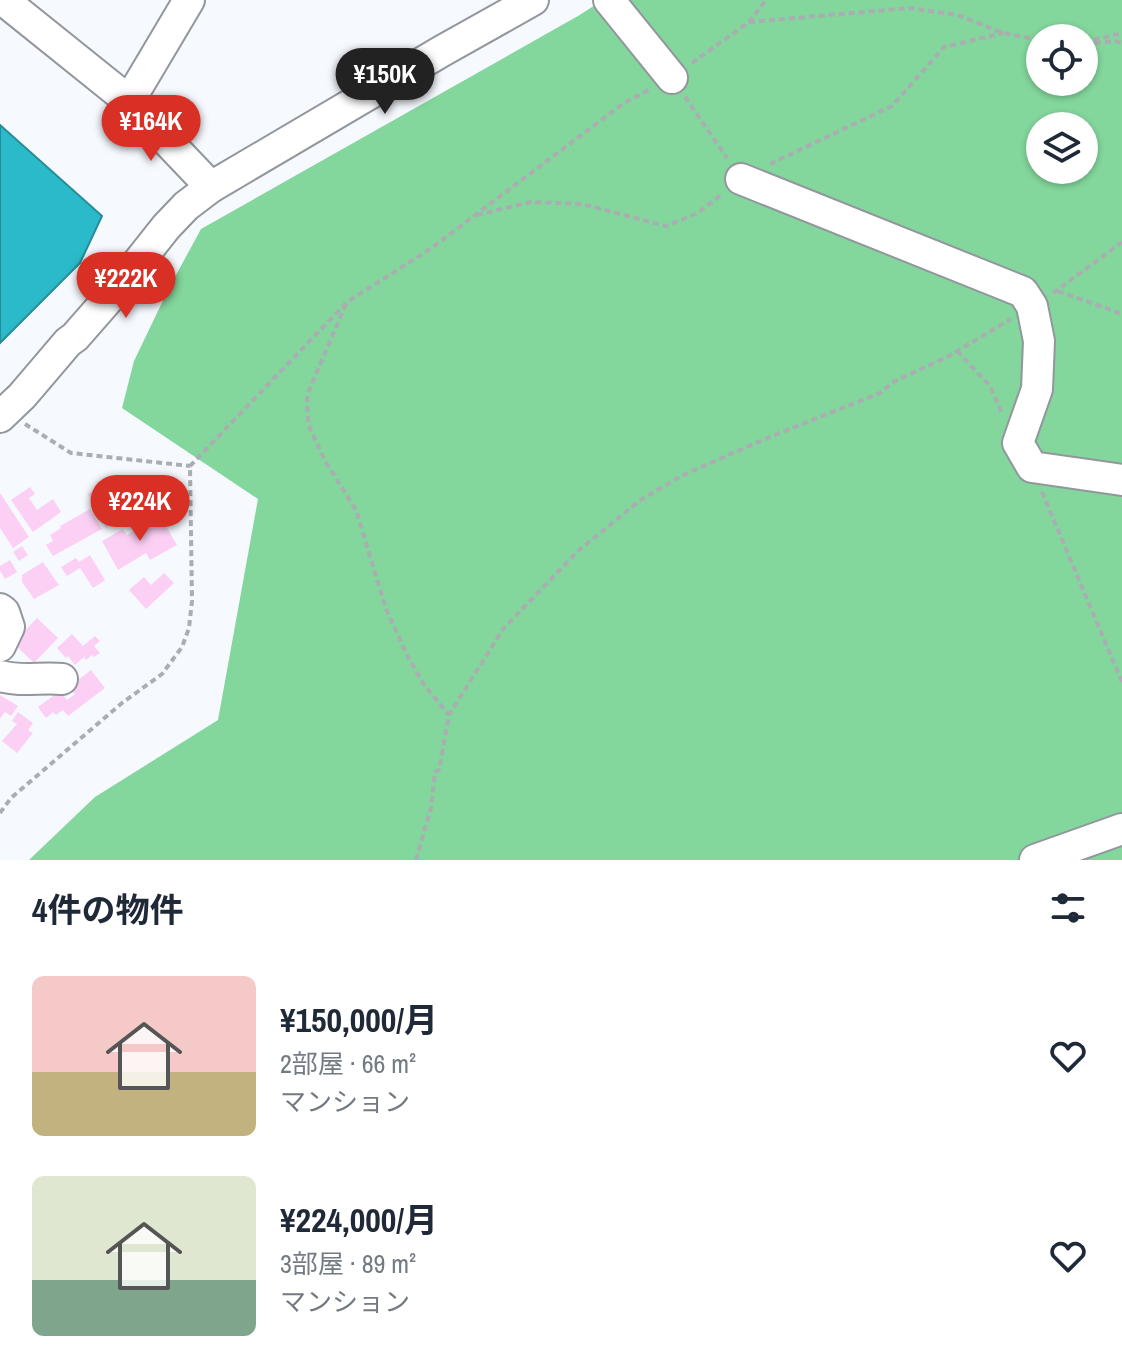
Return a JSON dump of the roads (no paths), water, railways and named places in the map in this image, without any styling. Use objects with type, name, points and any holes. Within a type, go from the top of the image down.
[{"type":"street","points":[[9,0],[7,3],[129,101],[211,187]]},
{"type":"street","points":[[129,101],[189,0]]},
{"type":"street","points":[[3,414],[75,337],[186,206],[211,187],[533,0]]},
{"type":"street","points":[[609,0],[672,78]]},
{"type":"street","points":[[741,179],[1023,292],[1032,306],[1039,341],[1037,389],[1018,443],[1032,467],[1122,480]]},
{"type":"street","points":[[0,609],[9,627],[0,646]]},
{"type":"street","points":[[0,676],[16,680],[62,679]]},
{"type":"street","points":[[1035,860],[1122,829]]},
{"type":"water","points":[[0,125],[102,216],[80,263],[0,343]]}]
